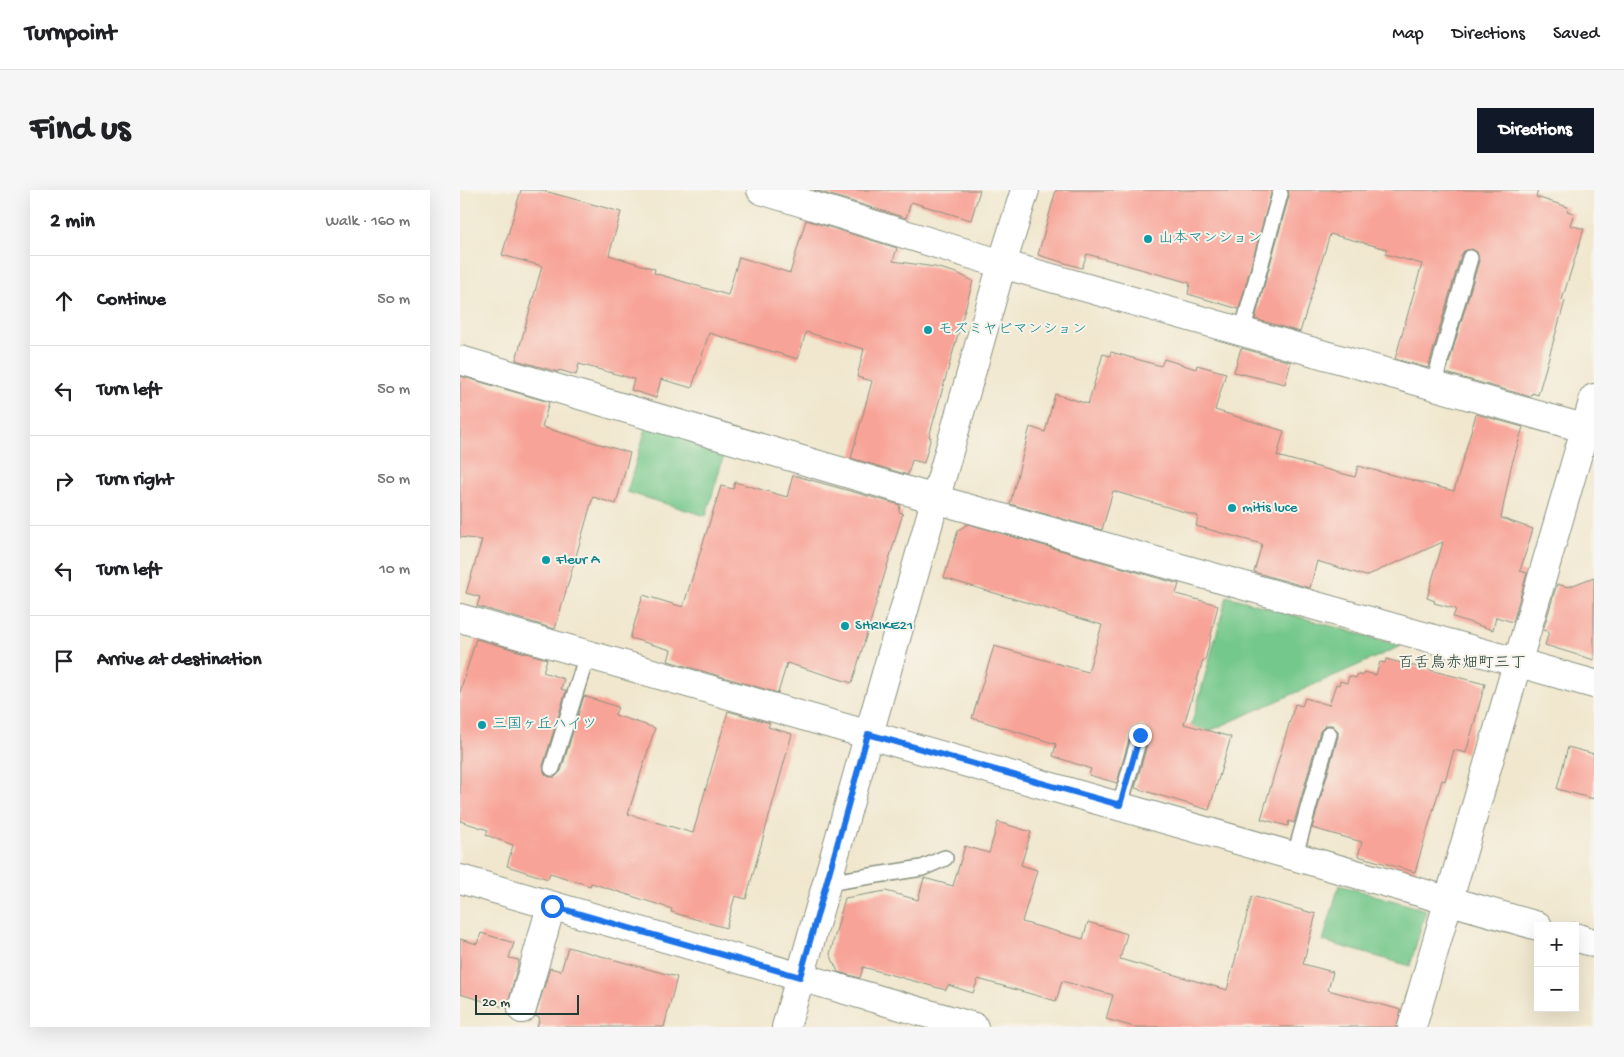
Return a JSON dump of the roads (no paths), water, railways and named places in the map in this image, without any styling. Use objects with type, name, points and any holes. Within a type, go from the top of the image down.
[{"type":"street","points":[[761,190],[1002,264],[1589,430]]},
{"type":"street","points":[[786,1027],[1002,264],[1025,190]]},
{"type":"street","points":[[460,360],[935,499],[1594,684]]},
{"type":"street","points":[[1412,1027],[1518,662],[1589,430],[1594,398]]},
{"type":"street","points":[[460,618],[1534,925]]},
{"type":"street","points":[[460,879],[974,1027]]},
{"type":"street","points":[[522,1009],[552,906]]},
{"type":"street","points":[[1579,939],[1594,943]]},
{"type":"lane","points":[[1242,332],[1280,194]]},
{"type":"lane","points":[[1433,386],[1470,258]]},
{"type":"lane","points":[[552,768],[587,654]]},
{"type":"lane","points":[[1295,855],[1329,734]]},
{"type":"lane","points":[[1120,805],[1140,735]]},
{"type":"lane","points":[[826,883],[922,868],[945,858]]},
{"type":"place","name":"山本マンション","points":[[1148,239]]},
{"type":"place","name":"モズミヤビマンション","points":[[928,330]]},
{"type":"place","name":"mitis luce","points":[[1232,508]]},
{"type":"place","name":"Fleur A","points":[[546,560]]},
{"type":"place","name":"SHRIKE21","points":[[845,626]]},
{"type":"place","name":"三国ヶ丘ハイツ","points":[[482,725]]},
{"type":"district","name":"百舌鳥赤畑町三丁","points":[[1462,664]]}]
